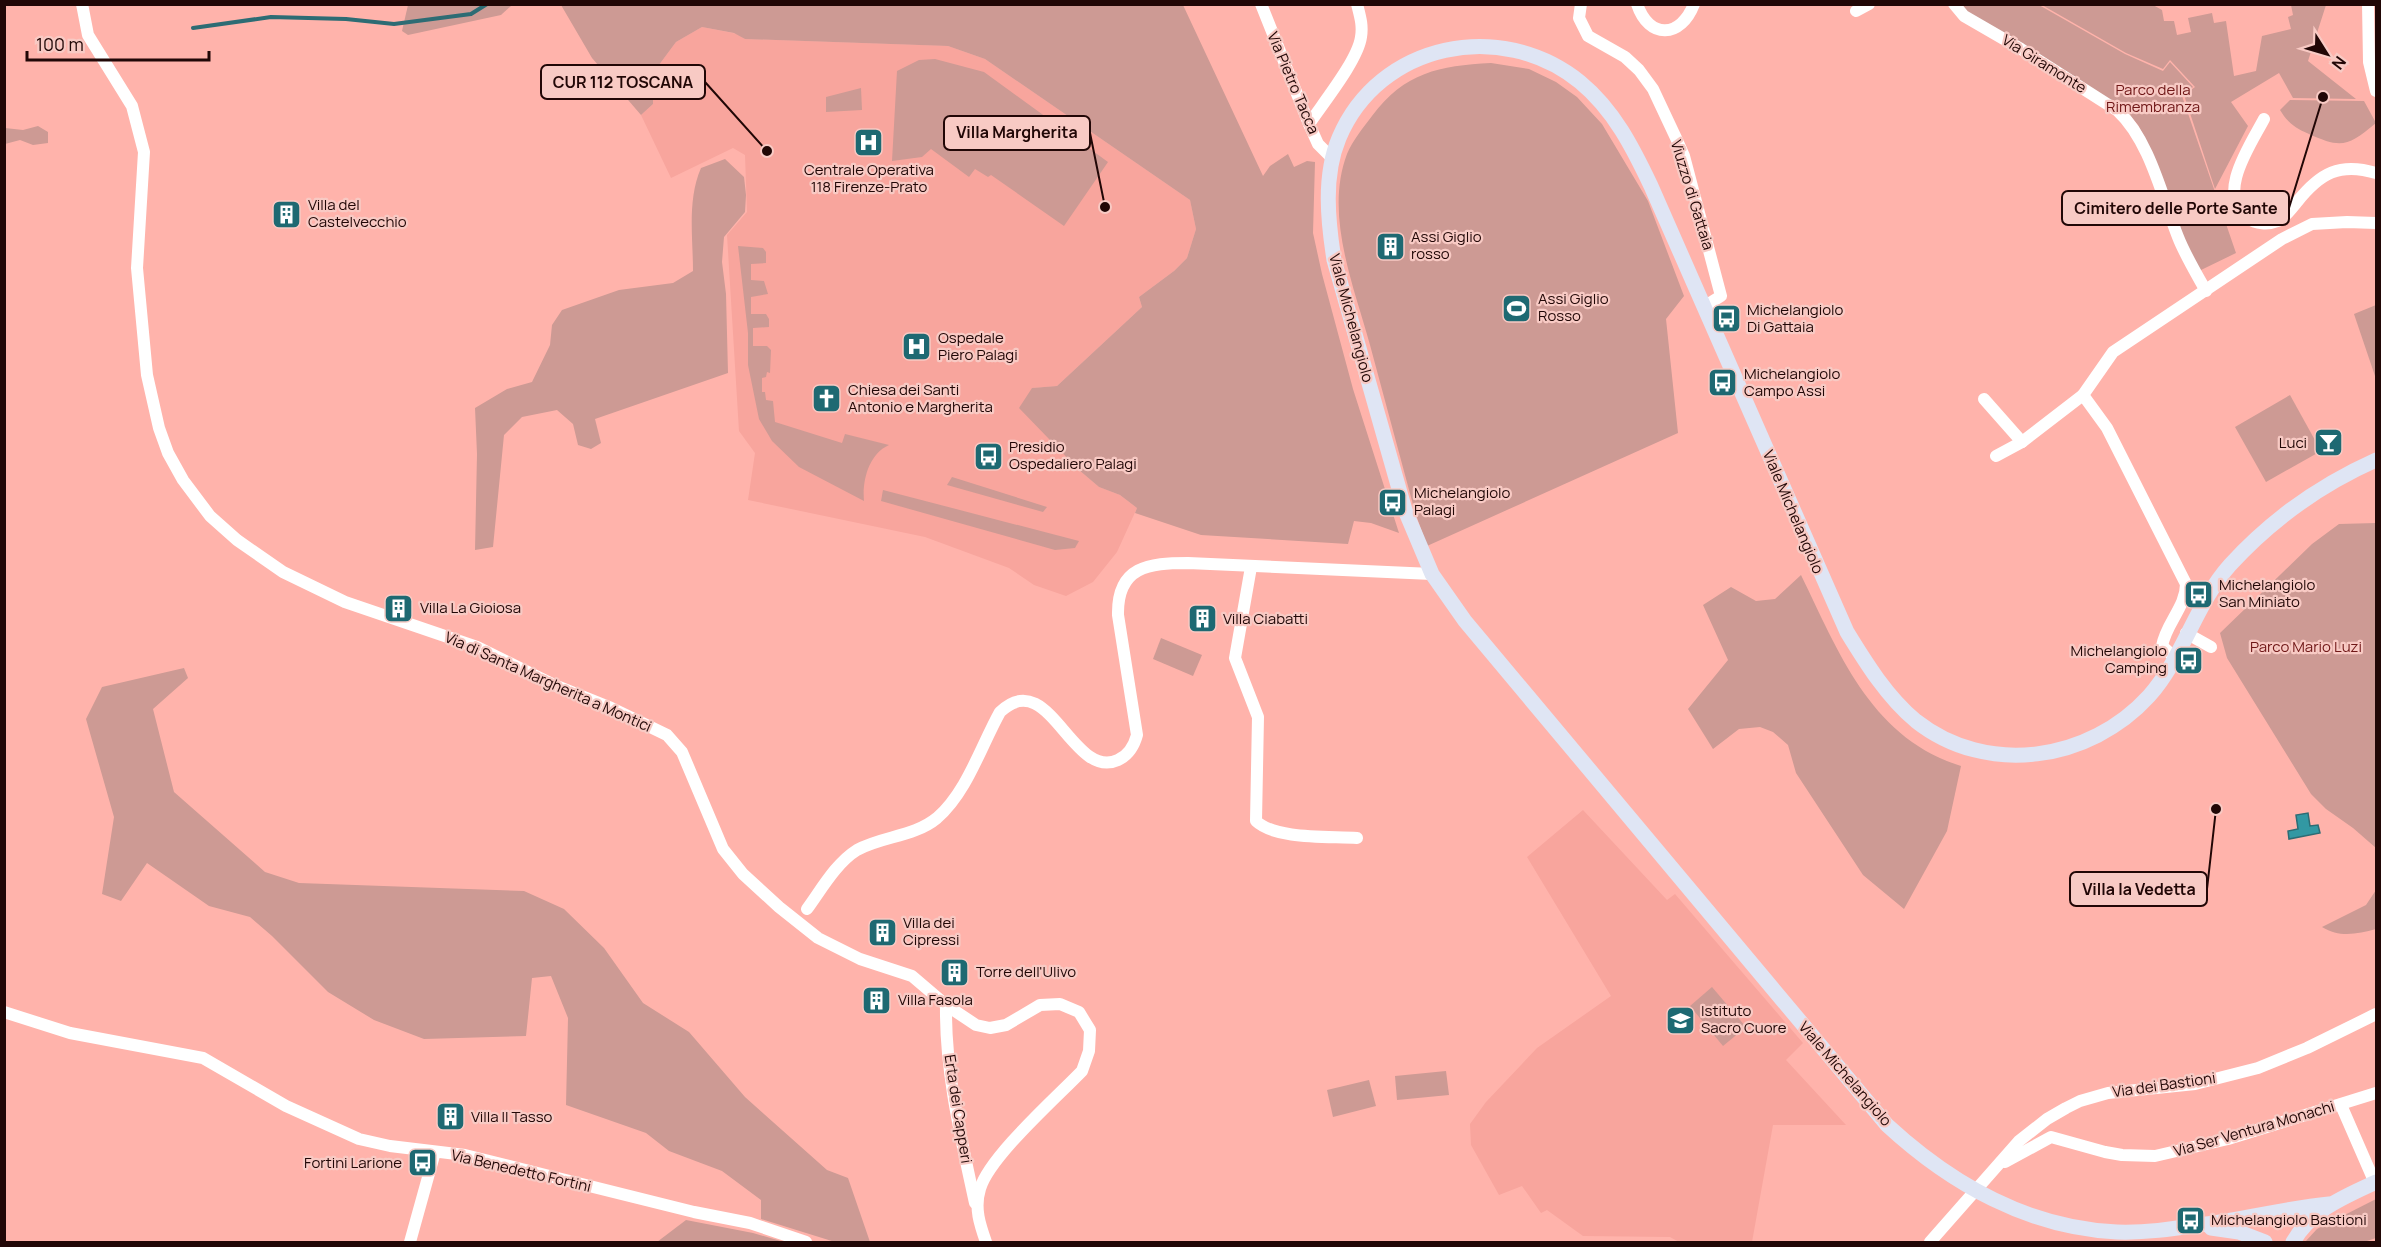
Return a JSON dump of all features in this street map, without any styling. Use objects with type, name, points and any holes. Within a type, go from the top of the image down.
[{"type":"main road","name":"Viale Michelangiolo","points":[[2199,1226],[2136,1232],[2079,1227],[2020,1212],[1977,1192],[1925,1158],[1887,1125],[1465,621],[1432,574],[1419,548],[1405,510],[1334,260],[1329,211],[1332,158],[1346,122],[1361,102],[1386,76],[1407,63],[1440,52],[1464,48],[1508,49],[1532,55],[1580,82],[1619,126],[1651,186],[1846,632],[1885,689],[1921,725],[1953,743],[1995,754],[2028,756],[2059,751],[2084,743],[2116,726],[2158,685],[2218,579],[2277,519],[2318,489],[2376,460]]},
{"type":"main road","points":[[2199,1226],[2329,1204],[2376,1182]]},
{"type":"main road","points":[[2292,1242],[2329,1204]]},
{"type":"main road","points":[[2199,1226],[2265,1242]]},
{"type":"street","name":"Via di Santa Margherita a Montici","points":[[82,4],[88,35],[132,106],[144,152],[137,268],[147,375],[159,428],[168,453],[183,480],[210,516],[258,556],[283,572],[345,602],[477,647],[552,684],[609,707],[667,735],[682,752],[723,849],[743,874],[778,907],[818,938],[860,959],[912,976],[968,1022],[990,1028],[1006,1025],[1040,1005],[1060,1004],[1078,1012],[1090,1030],[1089,1051],[1082,1071],[992,1165],[980,1189],[977,1213],[986,1242]]},
{"type":"street","name":"Via Pietro Tacca","points":[[1261,4],[1318,144],[1332,158]]},
{"type":"street","points":[[1309,124],[1356,53],[1361,39],[1362,23],[1357,4]]},
{"type":"street","name":"Viuzzo di Gattaia","points":[[1581,4],[1580,18],[1588,36],[1625,57],[1639,70],[1653,89],[1681,148],[1721,296],[1705,306]]},
{"type":"street","points":[[1637,4],[1648,24],[1668,31],[1686,21],[1694,4]]},
{"type":"street","points":[[1856,11],[1869,4]]},
{"type":"street","name":"Via Giramonte","points":[[1954,4],[1964,16],[2041,61],[2118,111],[2129,121],[2142,144],[2179,240],[2206,291]]},
{"type":"street","points":[[2368,4],[2369,62],[2376,91]]},
{"type":"street","points":[[2265,119],[2243,159],[2234,186],[2237,206],[2253,222],[2265,224],[2281,219],[2317,179],[2329,173],[2357,169],[2376,173]]},
{"type":"street","points":[[1996,456],[2022,442],[2083,395],[2113,352],[2282,239],[2312,224],[2376,223]]},
{"type":"street","points":[[2083,395],[2107,428],[2186,584],[2186,593],[2165,633],[2162,646],[2174,657]]},
{"type":"street","points":[[1984,399],[2022,442]]},
{"type":"street","points":[[807,909],[843,861],[854,852],[921,828],[943,812],[956,796],[1000,712],[1007,705],[1017,701],[1042,708],[1095,761],[1109,763],[1127,754],[1134,745],[1137,735],[1118,615],[1119,591],[1125,582],[1143,567],[1156,563],[1432,574]]},
{"type":"street","points":[[1251,567],[1235,658],[1258,717],[1256,821],[1263,828],[1277,832],[1357,838]]},
{"type":"street","points":[[2186,633],[2211,646]]},
{"type":"street","name":"Erta dei Capperi","points":[[946,1005],[946,1027],[957,1120],[977,1213]]},
{"type":"street","name":"Via Benedetto Fortini","points":[[4,1012],[69,1033],[203,1058],[286,1106],[359,1139],[465,1155],[693,1212],[750,1223],[806,1242]]},
{"type":"street","name":"Via dei Bastioni","points":[[1930,1242],[1977,1192],[2019,1141],[2053,1114],[2080,1101],[2108,1092],[2195,1084],[2258,1068],[2307,1048],[2376,1014]]},
{"type":"street","name":"Via Ser Ventura Monachi","points":[[1997,1167],[2051,1137],[2105,1152],[2155,1156],[2228,1139],[2376,1093]]},
{"type":"street","points":[[2340,1104],[2376,1182]]},
{"type":"street","points":[[410,1242],[435,1152]]},
{"type":"shaded area","name":"Ospedale Piero Palagi","points":[[702,27],[738,34],[745,39],[948,46],[985,59],[1190,200],[1196,229],[1187,258],[1174,271],[1139,297],[1142,307],[1057,386],[1032,388],[1063,453],[1099,487],[1120,495],[1137,508],[1117,552],[1093,582],[1066,596],[1034,585],[1009,568],[925,537],[748,500],[755,453],[739,431],[727,235],[747,212],[745,155],[733,148],[671,178],[641,115],[653,104],[653,73],[676,42]]},
{"type":"shaded area","name":"Istituto Sacro Cuore","points":[[1583,810],[1667,900],[1675,894],[1803,1043],[1786,1060],[1846,1125],[1773,1125],[1752,1242],[1679,1242],[1670,1237],[1583,1236],[1547,1210],[1541,1213],[1522,1186],[1499,1195],[1471,1145],[1470,1124],[1486,1102],[1537,1048],[1611,996],[1527,857]]},
{"type":"green space","points":[[408,5],[512,5],[501,15],[408,35],[402,31]]},
{"type":"green space","points":[[561,5],[1183,5],[1263,176],[1270,166],[1288,154],[1294,167],[1307,161],[1315,162],[1313,233],[1322,274],[1353,389],[1399,533],[1371,523],[1354,521],[1348,544],[1201,535],[1135,513],[1137,508],[1120,495],[1099,487],[1079,470],[1019,408],[1032,388],[1057,386],[1142,307],[1139,297],[1174,271],[1187,258],[1196,229],[1190,200],[985,59],[948,46],[745,39],[734,33],[702,27],[676,42],[653,73],[653,104],[641,115],[592,58]]},
{"type":"green space","name":"Parco della Rimembranza","points":[[1959,5],[2039,5],[2125,54],[2163,71],[2170,62],[2193,87],[2182,96],[2236,253],[2199,271],[2184,240],[2145,139],[2138,125],[2128,113],[1971,16]]},
{"type":"green space","points":[[2042,5],[2153,5],[2162,10],[2164,21],[2174,21],[2177,35],[2191,32],[2188,18],[2212,13],[2214,23],[2226,21],[2234,76],[2256,71],[2262,36],[2291,29],[2288,17],[2293,15],[2291,5],[2326,5],[2308,61],[2356,99],[2293,98],[2279,73],[2231,102],[2248,126],[2215,189],[2184,95],[2195,87],[2170,60],[2163,69],[2126,53]]},
{"type":"green space","points":[[935,59],[984,72],[1108,162],[1064,226],[991,175],[988,177],[975,169],[969,177],[931,149],[922,157],[892,161],[897,71],[919,60]]},
{"type":"green space","name":"Assi Giglio Rosso","points":[[1491,63],[1529,69],[1556,82],[1577,97],[1602,124],[1648,201],[1684,296],[1666,319],[1678,433],[1427,546],[1415,512],[1344,250],[1340,226],[1341,177],[1347,154],[1355,139],[1384,101],[1397,90],[1424,74],[1439,69]]},
{"type":"green space","points":[[861,88],[862,110],[826,112],[826,97]]},
{"type":"green space","points":[[2290,100],[2364,101],[2376,123],[2351,141],[2329,142],[2304,132],[2289,122],[2280,110]]},
{"type":"green space","points":[[38,126],[48,132],[48,143],[33,145],[20,140],[5,144],[5,128],[23,130]]},
{"type":"green space","points":[[725,159],[744,177],[746,195],[745,212],[724,237],[722,262],[726,294],[728,373],[595,419],[601,443],[591,449],[578,445],[573,424],[557,410],[522,417],[504,435],[493,547],[475,550],[477,454],[475,408],[507,389],[532,382],[550,345],[552,325],[562,310],[619,290],[673,283],[693,271],[692,206],[697,180],[701,168]]},
{"type":"green space","points":[[738,246],[763,248],[766,252],[766,263],[751,264],[751,280],[764,281],[768,294],[751,297],[751,314],[766,314],[769,319],[769,327],[753,328],[753,346],[767,346],[771,350],[770,373],[767,372],[766,377],[762,378],[762,392],[765,392],[766,400],[773,401],[775,422],[842,443],[845,434],[889,445],[876,455],[868,469],[864,485],[864,501],[799,467],[772,441],[759,419],[748,365],[748,333]]},
{"type":"green space","points":[[2376,305],[2376,379],[2354,314]]},
{"type":"green space","points":[[2290,395],[2321,451],[2266,482],[2235,427]]},
{"type":"green space","points":[[952,477],[1047,507],[1043,512],[947,485]]},
{"type":"green space","points":[[883,490],[1079,541],[1075,548],[1055,550],[881,501]]},
{"type":"green space","name":"Parco Mario Luzi","points":[[2376,523],[2376,848],[2326,809],[2311,794],[2227,658],[2220,633],[2312,544],[2339,524]]},
{"type":"green space","points":[[1801,575],[1845,662],[1881,714],[1903,735],[1930,753],[1961,766],[1947,831],[1904,909],[1863,875],[1796,773],[1788,745],[1773,732],[1760,727],[1739,729],[1713,749],[1688,709],[1728,660],[1703,605],[1731,587],[1756,601],[1775,599]]},
{"type":"green space","points":[[1161,638],[1202,655],[1193,676],[1153,659]]},
{"type":"green space","points":[[184,668],[188,678],[153,709],[174,792],[265,872],[299,883],[524,891],[564,909],[604,948],[643,1003],[689,1032],[745,1097],[827,1170],[848,1178],[870,1242],[835,1242],[761,1219],[761,1200],[722,1171],[669,1151],[646,1133],[566,1105],[568,1018],[551,976],[532,978],[526,1036],[424,1039],[374,1020],[328,992],[250,917],[209,906],[147,863],[121,901],[102,894],[114,817],[86,719],[102,687]]},
{"type":"green space","points":[[2376,890],[2376,929],[2342,934],[2322,927],[2366,905]]},
{"type":"green space","points":[[1712,987],[1746,1027],[1723,1046],[1690,1006]]},
{"type":"green space","points":[[1446,1071],[1449,1095],[1397,1100],[1395,1076]]},
{"type":"green space","points":[[1369,1080],[1376,1106],[1333,1117],[1327,1090]]},
{"type":"green space","points":[[2376,1199],[2376,1238],[2364,1242],[2305,1242],[2317,1229]]},
{"type":"green space","points":[[686,1220],[753,1233],[784,1242],[657,1242]]},
{"type":"water","points":[[2308,813],[2310,826],[2318,825],[2320,833],[2289,839],[2288,831],[2298,829],[2296,815]]},
{"type":"waterway","points":[[193,28],[271,17],[346,19],[394,24],[471,14],[487,4]]},
{"type":"place","name":"Cimitero delle Porte Sante","points":[[2323,97]]},
{"type":"place","name":"Centrale Operativa 118 Firenze-Prato","points":[[869,143]]},
{"type":"place","name":"CUR 112 TOSCANA","points":[[767,151]]},
{"type":"place","name":"Villa Margherita","points":[[1105,207]]},
{"type":"place","name":"Villa del Castelvecchio","points":[[287,214]]},
{"type":"place","name":"Assi Giglio rosso","points":[[1390,246]]},
{"type":"place","name":"Assi Giglio Rosso","points":[[1517,308]]},
{"type":"place","name":"Michelangiolo Di Gattaia","points":[[1726,319]]},
{"type":"place","name":"Ospedale Piero Palagi","points":[[917,347]]},
{"type":"place","name":"Michelangiolo Campo Assi","points":[[1723,383]]},
{"type":"place","name":"Chiesa dei Santi Antonio e Margherita","points":[[827,399]]},
{"type":"place","name":"Luci","points":[[2328,443]]},
{"type":"place","name":"Presidio Ospedaliero Palagi","points":[[988,456]]},
{"type":"place","name":"Michelangiolo Palagi","points":[[1393,502]]},
{"type":"place","name":"Michelangiolo San Miniato","points":[[2198,594]]},
{"type":"place","name":"Villa La Gioiosa","points":[[399,608]]},
{"type":"place","name":"Villa Ciabatti","points":[[1202,619]]},
{"type":"place","name":"Michelangiolo Camping","points":[[2188,660]]},
{"type":"place","name":"Villa la Vedetta","points":[[2216,809]]},
{"type":"place","name":"Villa dei Cipressi","points":[[882,932]]},
{"type":"place","name":"Torre dell'Ulivo","points":[[955,972]]},
{"type":"place","name":"Villa Fasola","points":[[877,1000]]},
{"type":"place","name":"Istituto Sacro Cuore","points":[[1680,1020]]},
{"type":"place","name":"Villa Il Tasso","points":[[450,1117]]},
{"type":"place","name":"Fortini Larione","points":[[423,1163]]},
{"type":"place","name":"Michelangiolo Bastioni","points":[[2190,1220]]}]
